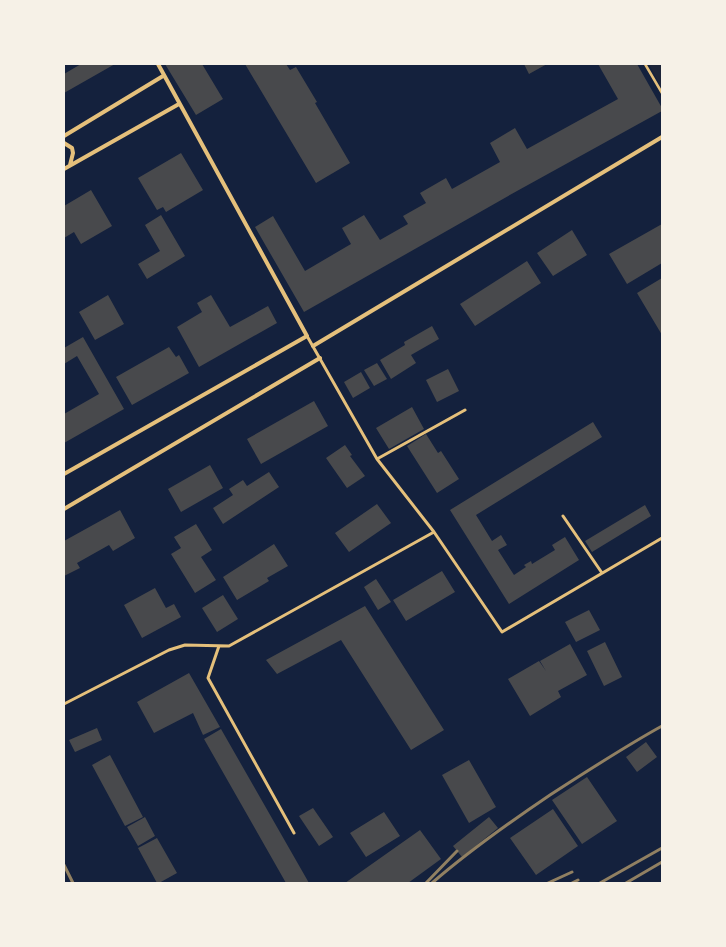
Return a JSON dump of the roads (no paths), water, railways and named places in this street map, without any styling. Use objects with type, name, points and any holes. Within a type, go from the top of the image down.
[{"type":"street","points":[[64,474],[307,336],[180,104],[163,76],[158,64]]},
{"type":"street","points":[[64,136],[163,76]]},
{"type":"street","points":[[64,168],[180,104]]},
{"type":"street","points":[[313,346],[662,137]]},
{"type":"street","points":[[64,143],[72,148],[74,153],[70,165]]},
{"type":"street","points":[[64,509],[320,358]]},
{"type":"lane","points":[[307,336],[377,459],[434,532],[502,632],[662,538]]},
{"type":"lane","points":[[377,459],[465,410]]},
{"type":"lane","points":[[563,516],[602,573]]},
{"type":"lane","points":[[64,704],[169,650],[185,645],[229,646],[434,532]]},
{"type":"lane","points":[[219,646],[208,678],[294,833]]},
{"type":"railway","points":[[432,883],[475,848],[535,805],[606,759],[662,726]]},
{"type":"railway","points":[[600,883],[662,848]]},
{"type":"railway","points":[[426,883],[457,851]]},
{"type":"railway","points":[[626,883],[662,862]]},
{"type":"railway","points":[[64,865],[73,883]]},
{"type":"railway","points":[[548,883],[572,872]]},
{"type":"railway","points":[[572,883],[578,880]]}]
